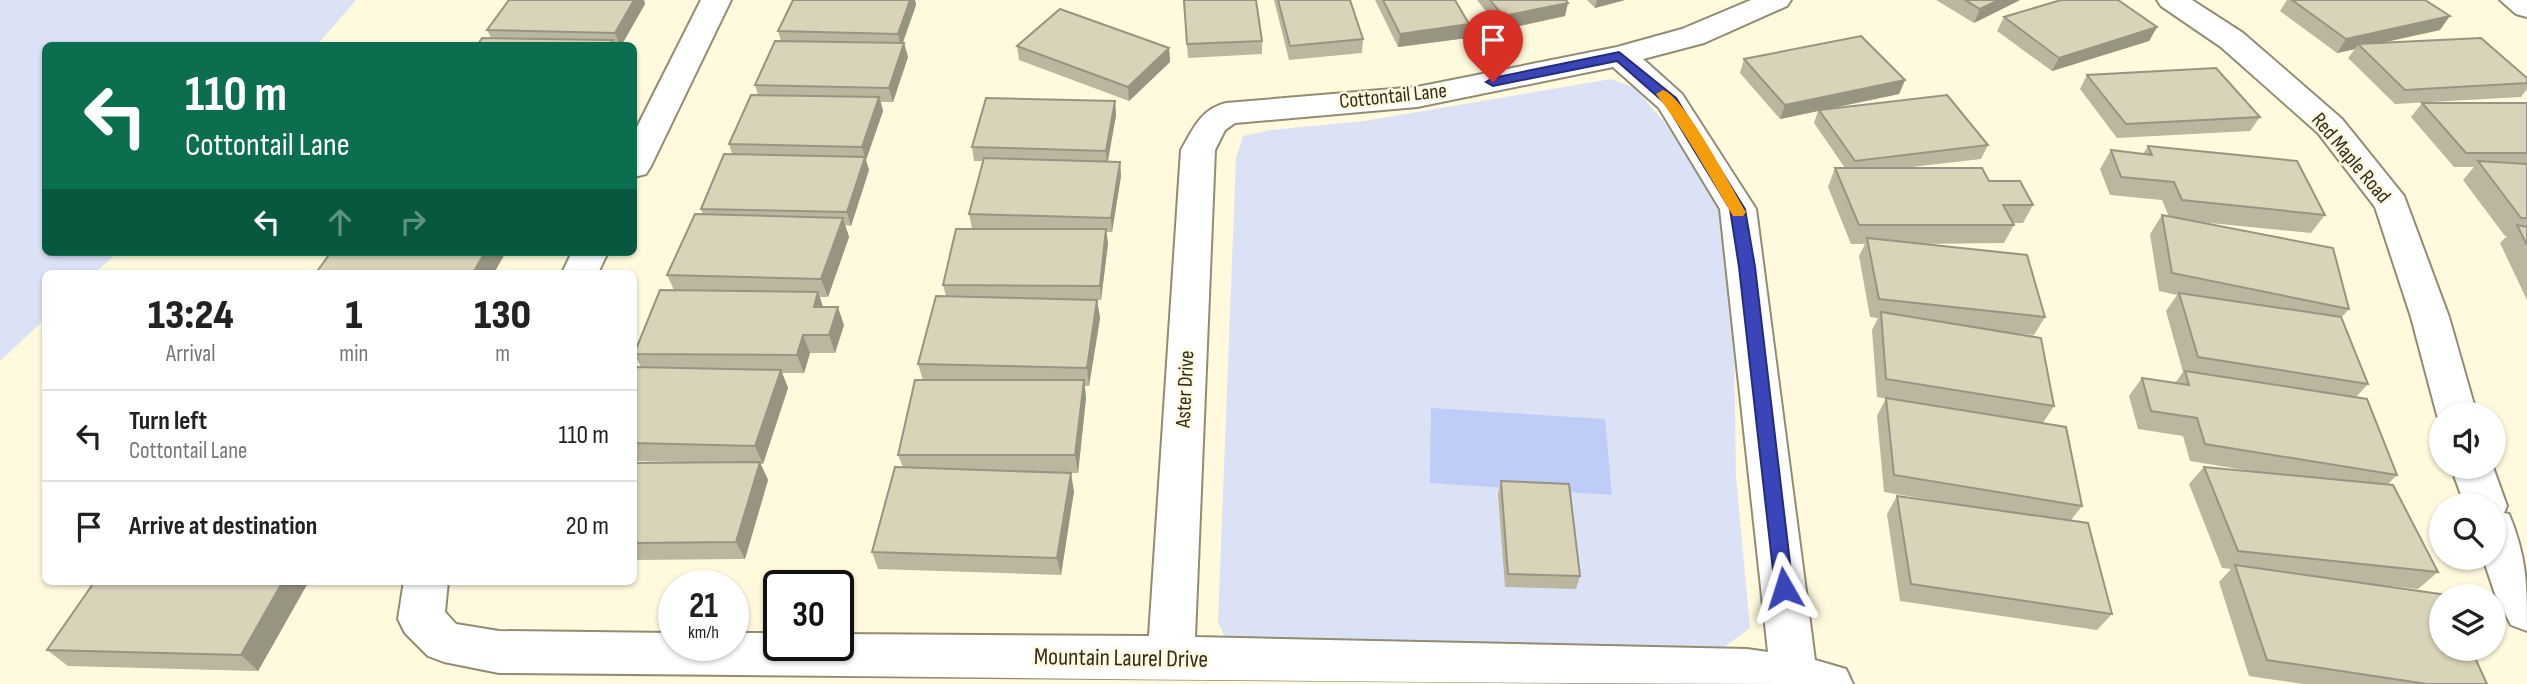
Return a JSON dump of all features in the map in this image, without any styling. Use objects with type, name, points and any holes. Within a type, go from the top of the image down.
[{"type":"street","points":[[637,160],[716,0]]},
{"type":"street","name":"Cottontail Lane","points":[[1212,124],[1226,113],[1417,97],[1619,56],[1693,36],[1776,0]]},
{"type":"street","name":"Red Maple Road","points":[[2172,0],[2232,40],[2330,126],[2392,204],[2430,317],[2453,402]]},
{"type":"street","points":[[2515,0],[2527,8]]},
{"type":"street","points":[[1619,56],[1671,101],[1738,209],[1812,680]]},
{"type":"street","name":"Aster Drive","points":[[1171,657],[1198,150],[1212,124]]},
{"type":"street","points":[[2506,562],[2517,594],[2527,611]]},
{"type":"street","name":"Mountain Laurel Drive","points":[[424,600],[444,642],[499,652],[1171,657],[1747,670],[1812,680]]},
{"type":"shaded area","points":[[0,0],[356,0],[320,42],[42,42],[42,256],[114,256],[98,270],[42,270],[42,322],[0,361]]},
{"type":"shaded area","points":[[1611,79],[1635,88],[1665,123],[1725,210],[1733,282],[1736,475],[1750,628],[1719,651],[1226,640],[1218,622],[1236,158],[1243,136],[1271,130],[1364,121]]},
{"type":"water","points":[[1431,408],[1605,419],[1612,495],[1430,483]]},
{"type":"building","points":[[509,0],[634,0],[615,33],[487,30]]},
{"type":"building","points":[[793,0],[910,0],[898,34],[778,31]]},
{"type":"building","points":[[1184,0],[1256,0],[1262,41],[1187,44]]},
{"type":"building","points":[[1278,0],[1350,0],[1363,39],[1290,46]]},
{"type":"building","points":[[1383,0],[1455,0],[1469,24],[1400,34]]},
{"type":"building","points":[[1490,0],[1566,0],[1568,3],[1503,16]]},
{"type":"building","points":[[1965,0],[1999,0],[1980,9]]},
{"type":"building","points":[[2061,0],[2118,0],[2157,27],[2059,58],[2004,17]]},
{"type":"building","points":[[2292,0],[2425,0],[2450,16],[2346,39]]},
{"type":"building","points":[[1060,9],[1169,48],[1128,87],[1017,46]]},
{"type":"building","points":[[1861,36],[1905,80],[1785,105],[1744,59]]},
{"type":"building","points":[[482,38],[613,40],[612,42],[480,42]]},
{"type":"building","points":[[2481,38],[2527,78],[2527,83],[2405,90],[2358,44]]},
{"type":"building","points":[[775,41],[904,43],[889,88],[755,85]]},
{"type":"building","points":[[2216,68],[2260,117],[2126,124],[2087,75]]},
{"type":"building","points":[[751,95],[879,97],[862,147],[729,144]]},
{"type":"building","points":[[1947,95],[1988,145],[1855,161],[1819,110]]},
{"type":"building","points":[[986,98],[1115,101],[1106,151],[972,147]]},
{"type":"building","points":[[2422,103],[2527,103],[2527,153],[2466,153]]},
{"type":"building","points":[[2148,146],[2297,161],[2325,215],[2182,200],[2174,182],[2121,177],[2111,150],[2152,155]]},
{"type":"building","points":[[724,154],[865,157],[847,212],[701,209]]},
{"type":"building","points":[[984,158],[1120,162],[1111,218],[969,214]]},
{"type":"building","points":[[2478,161],[2527,164],[2527,218],[2521,218]]},
{"type":"building","points":[[1835,168],[1982,168],[1989,181],[2020,181],[2033,205],[2003,205],[2014,225],[1859,225]]},
{"type":"building","points":[[695,214],[843,218],[821,279],[667,275]]},
{"type":"building","points":[[2162,215],[2333,248],[2349,309],[2172,273]]},
{"type":"building","points":[[2517,225],[2527,227],[2527,245]]},
{"type":"building","points":[[956,229],[1106,229],[1100,286],[943,285]]},
{"type":"building","points":[[1867,238],[2027,255],[2045,317],[1879,299]]},
{"type":"building","points":[[328,256],[483,256],[475,270],[318,270]]},
{"type":"building","points":[[660,290],[818,292],[814,307],[838,307],[829,335],[803,335],[797,355],[637,354],[637,347]]},
{"type":"building","points":[[2179,293],[2341,317],[2368,384],[2198,357]]},
{"type":"building","points":[[936,296],[1097,300],[1087,368],[918,364]]},
{"type":"building","points":[[1881,312],[2041,338],[2054,406],[1886,379]]},
{"type":"building","points":[[637,367],[781,370],[755,446],[637,443]]},
{"type":"building","points":[[2185,371],[2367,399],[2397,475],[2205,444],[2197,418],[2151,411],[2142,378],[2189,385]]},
{"type":"building","points":[[915,380],[1084,380],[1075,455],[898,455]]},
{"type":"building","points":[[1886,398],[2066,427],[2082,506],[1894,475]]},
{"type":"building","points":[[760,462],[736,542],[637,543],[637,463]]},
{"type":"building","points":[[895,467],[1071,473],[1057,558],[872,552]]},
{"type":"building","points":[[2204,467],[2393,485],[2429,555],[2429,570],[2438,572],[2238,551]]},
{"type":"building","points":[[1501,481],[1569,484],[1580,576],[1508,574]]},
{"type":"building","points":[[1897,496],[2088,523],[2112,614],[1911,584]]},
{"type":"building","points":[[2235,565],[2429,592],[2429,661],[2476,661],[2487,684],[2427,684],[2267,660]]},
{"type":"building","points":[[92,585],[281,585],[241,655],[47,650]]},
{"type":"slow traffic","points":[[1663,94],[1671,101],[1705,153],[1738,212]]},
{"type":"route","points":[[1493,82],[1619,56],[1671,101],[1738,209],[1784,588]]}]
